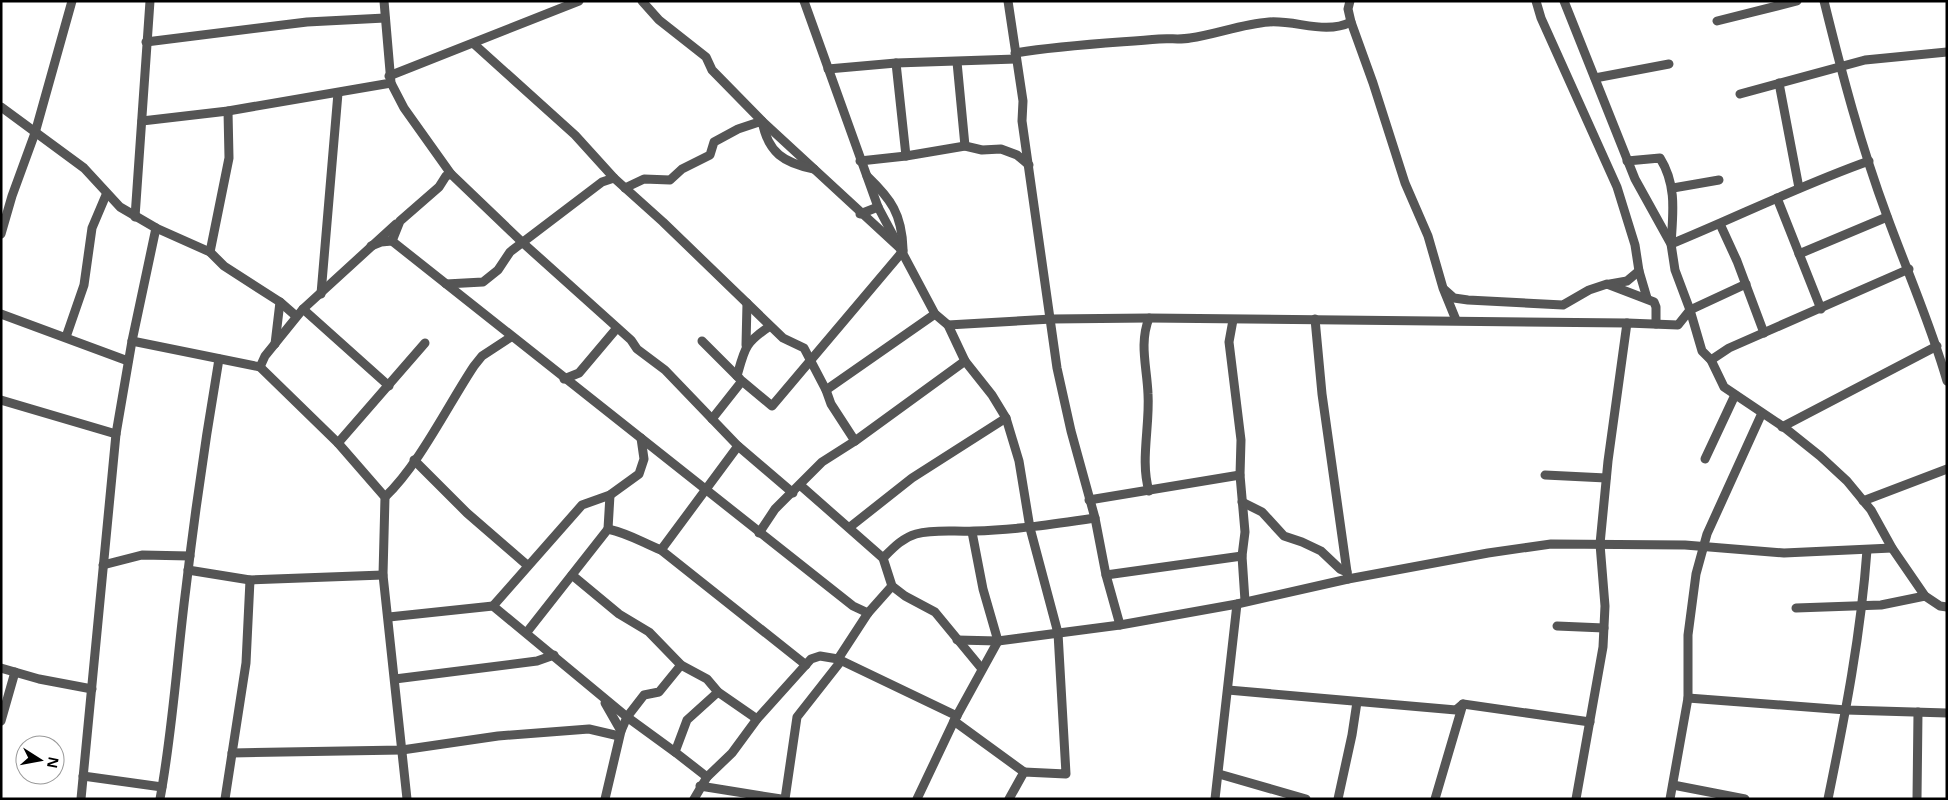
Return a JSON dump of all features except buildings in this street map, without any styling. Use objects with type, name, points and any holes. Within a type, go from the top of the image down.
[{"type":"street","points":[[1,234],[12,196],[35,132],[72,1]]},
{"type":"street","points":[[135,217],[150,1]]},
{"type":"street","points":[[384,1],[390,79],[404,108],[451,174],[523,244],[631,340],[637,349],[664,370],[738,446],[792,492]]},
{"type":"street","points":[[142,121],[228,111],[338,93],[390,79],[579,1]]},
{"type":"street","points":[[642,1],[659,20],[706,57],[712,70],[762,121],[860,214],[903,251]]},
{"type":"street","points":[[694,799],[707,776],[732,753],[757,719],[811,659],[820,656],[840,660],[955,719],[1024,772],[1066,774],[1058,633],[1030,528],[1019,461],[1006,418],[992,395],[965,361],[948,325],[935,314],[878,207],[804,1]]},
{"type":"street","points":[[1008,1],[1023,101],[1022,121],[1052,319],[1057,368],[1095,518],[1106,575],[1120,625]]},
{"type":"street","points":[[1350,1],[1348,10],[1351,22],[1405,183],[1428,236],[1443,288],[1456,320]]},
{"type":"street","points":[[1536,1],[1541,18],[1617,187],[1635,245],[1639,271],[1647,298]]},
{"type":"street","points":[[1564,1],[1635,179],[1671,244]]},
{"type":"street","points":[[1717,21],[1797,1]]},
{"type":"street","points":[[1824,1],[1840,67],[1887,217],[1909,269],[1914,291],[1937,346],[1947,381]]},
{"type":"street","points":[[146,42],[307,22],[385,18]]},
{"type":"street","points":[[828,68],[896,63],[957,62],[1015,56],[1051,47],[1190,38],[1242,25],[1269,22],[1288,22],[1325,28],[1341,27],[1351,22]]},
{"type":"street","points":[[474,44],[575,136],[614,178],[783,338],[804,348],[809,361],[826,390],[831,404],[855,441]]},
{"type":"street","points":[[1740,94],[1865,60],[1947,52]]},
{"type":"street","points":[[957,62],[965,146]]},
{"type":"street","points":[[896,63],[906,156]]},
{"type":"street","points":[[1595,78],[1669,64]]},
{"type":"street","points":[[1779,83],[1799,188]]},
{"type":"street","points":[[321,294],[338,93]]},
{"type":"street","points":[[1,107],[84,168],[106,194],[135,217],[210,252],[224,266],[280,302],[296,316]]},
{"type":"street","points":[[210,252],[229,158],[228,111]]},
{"type":"street","points":[[762,121],[764,134],[771,147],[782,159],[796,166],[814,170]]},
{"type":"street","points":[[625,188],[644,179],[670,180],[682,169],[710,155],[714,142],[762,121]]},
{"type":"street","points":[[860,161],[906,156],[965,146],[982,150],[1001,149],[1017,155],[1029,165]]},
{"type":"street","points":[[1628,160],[1660,158],[1673,188],[1671,244],[1675,270],[1690,310],[1702,351],[1711,360],[1724,387],[1820,456],[1847,481],[1871,510],[1892,548],[1924,596],[1940,606],[1947,607]]},
{"type":"street","points":[[1671,244],[1799,188],[1869,161]]},
{"type":"street","points":[[260,367],[296,316],[371,246],[439,187],[446,176],[451,174]]},
{"type":"street","points":[[702,341],[739,378],[772,406],[903,251],[902,231],[890,197],[866,174]]},
{"type":"street","points":[[446,284],[483,282],[498,270],[510,252],[523,244],[602,182],[614,178]]},
{"type":"street","points":[[1673,188],[1719,180]]},
{"type":"street","points":[[66,338],[84,285],[92,228],[106,194]]},
{"type":"street","points":[[1777,198],[1821,308]]},
{"type":"street","points":[[860,214],[878,207]]},
{"type":"street","points":[[1799,254],[1887,217]]},
{"type":"street","points":[[392,241],[400,221]]},
{"type":"street","points":[[1720,224],[1746,284],[1764,333]]},
{"type":"street","points":[[81,799],[116,434],[128,361],[156,228]]},
{"type":"street","points":[[371,246],[381,242],[392,241],[564,379],[706,488],[759,533],[853,606],[868,613]]},
{"type":"street","points":[[1711,360],[1729,348],[1909,269]]},
{"type":"street","points":[[1443,288],[1454,298],[1461,299],[1563,305],[1589,290],[1607,284],[1627,281],[1639,271]]},
{"type":"street","points":[[1607,284],[1654,302],[1656,307],[1656,324]]},
{"type":"street","points":[[948,325],[1052,319],[1148,318],[1456,320],[1678,325],[1690,310],[1746,284]]},
{"type":"street","points":[[275,344],[280,302]]},
{"type":"street","points":[[712,419],[739,378],[746,345],[747,303]]},
{"type":"street","points":[[303,309],[389,386]]},
{"type":"street","points":[[1,314],[128,361]]},
{"type":"street","points":[[826,390],[935,314]]},
{"type":"street","points":[[1148,318],[1144,329],[1142,354],[1148,394],[1145,477],[1149,491]]},
{"type":"street","points":[[1215,799],[1241,602],[1242,556],[1245,532],[1240,475],[1241,440],[1229,342],[1233,320]]},
{"type":"street","points":[[1315,320],[1322,394],[1348,576]]},
{"type":"street","points":[[1576,799],[1603,647],[1605,606],[1600,544],[1606,478],[1627,323]]},
{"type":"street","points":[[746,345],[770,326]]},
{"type":"street","points":[[564,379],[579,373],[617,328]]},
{"type":"street","points":[[385,497],[396,487],[474,366],[482,356],[511,337]]},
{"type":"street","points":[[132,341],[260,367],[338,443],[385,497],[383,575],[408,799]]},
{"type":"street","points":[[338,443],[425,343]]},
{"type":"street","points":[[1782,427],[1937,346]]},
{"type":"street","points":[[160,799],[178,677],[188,570],[219,359]]},
{"type":"street","points":[[759,533],[776,509],[822,462],[855,441],[965,361]]},
{"type":"street","points":[[577,388],[579,373]]},
{"type":"street","points":[[1705,459],[1736,395]]},
{"type":"street","points":[[1,400],[116,434]]},
{"type":"street","points":[[1670,799],[1688,698],[1688,635],[1696,574],[1702,546],[1762,413]]},
{"type":"street","points":[[850,527],[912,478],[1006,418]]},
{"type":"street","points":[[389,618],[493,606],[527,565],[582,505],[610,495],[639,474],[644,459],[641,438]]},
{"type":"street","points":[[661,550],[738,446]]},
{"type":"street","points":[[414,460],[467,513],[527,565]]},
{"type":"street","points":[[1863,501],[1947,469]]},
{"type":"street","points":[[1089,500],[1240,475]]},
{"type":"street","points":[[1545,475],[1606,478]]},
{"type":"street","points":[[800,486],[850,527],[883,558],[892,586],[905,596],[935,612],[957,640],[976,659],[982,669]]},
{"type":"street","points":[[527,632],[608,529],[610,495]]},
{"type":"street","points":[[1242,502],[1262,512],[1284,536],[1320,551],[1348,576]]},
{"type":"street","points":[[883,558],[900,541],[916,534],[942,531],[972,532],[1030,528],[1095,518]]},
{"type":"street","points":[[608,529],[630,534],[645,544],[661,550],[806,665]]},
{"type":"street","points":[[917,799],[955,719],[998,641],[983,589],[972,532]]},
{"type":"street","points":[[957,640],[998,641],[1120,625],[1241,602],[1348,576],[1542,545],[1702,546],[1759,552],[1892,548]]},
{"type":"street","points":[[1828,799],[1846,710],[1863,605],[1867,550]]},
{"type":"street","points":[[104,564],[128,560],[142,555],[190,556]]},
{"type":"street","points":[[1106,575],[1242,556]]},
{"type":"street","points":[[188,570],[250,580],[383,575]]},
{"type":"street","points":[[572,575],[619,614],[649,632],[681,664],[707,679],[718,692],[757,719]]},
{"type":"street","points":[[226,799],[246,663],[250,580]]},
{"type":"street","points":[[700,786],[783,799],[797,717],[840,660],[868,613],[892,586]]},
{"type":"street","points":[[1796,608],[1880,605],[1924,596]]},
{"type":"street","points":[[493,606],[527,632],[627,717],[707,776]]},
{"type":"street","points":[[1557,626],[1604,628]]},
{"type":"street","points":[[394,679],[537,660],[554,655]]},
{"type":"street","points":[[605,799],[620,733],[627,717],[644,695],[659,692],[681,664]]},
{"type":"street","points":[[1,668],[39,679],[92,688]]},
{"type":"street","points":[[1,721],[15,672]]},
{"type":"street","points":[[593,688],[612,713],[620,733]]},
{"type":"street","points":[[1228,690],[1456,710],[1463,704],[1590,722]]},
{"type":"street","points":[[675,752],[687,720],[718,692]]},
{"type":"street","points":[[1688,698],[1846,710],[1947,713]]},
{"type":"street","points":[[1338,799],[1352,736],[1357,702]]},
{"type":"street","points":[[1435,799],[1463,704]]},
{"type":"street","points":[[1918,712],[1918,799]]},
{"type":"street","points":[[232,753],[402,750],[528,733],[588,729],[620,733]]},
{"type":"street","points":[[1009,799],[1024,772]]},
{"type":"street","points":[[1219,774],[1306,799]]},
{"type":"street","points":[[83,776],[162,787]]},
{"type":"street","points":[[1673,785],[1745,799]]}]
